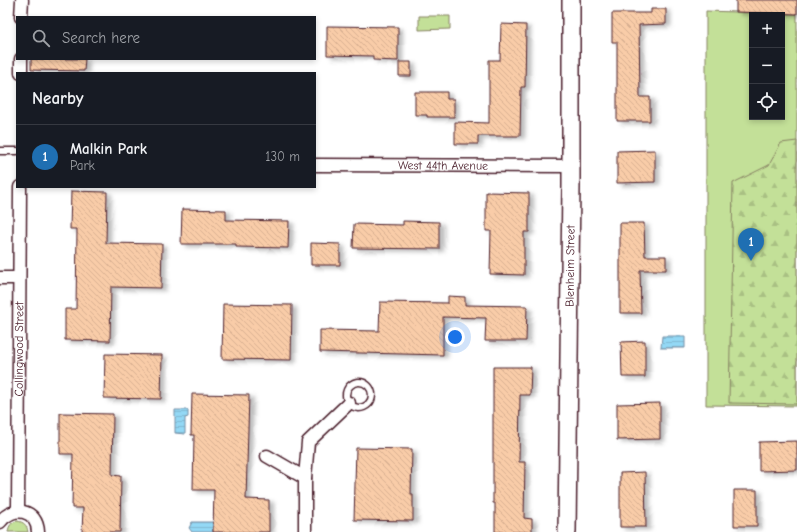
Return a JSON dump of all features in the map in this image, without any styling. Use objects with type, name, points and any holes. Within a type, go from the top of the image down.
[{"type":"street","points":[[21,16],[22,0]]},
{"type":"street","name":"Blenheim Street","points":[[567,532],[571,166],[571,0]]},
{"type":"street","points":[[21,60],[21,72]]},
{"type":"street","name":"West 44th Avenue","points":[[316,165],[571,166]]},
{"type":"street","name":"Collingwood Street","points":[[18,511],[20,188]]},
{"type":"street","points":[[0,278],[19,278]]},
{"type":"street","points":[[305,532],[305,478],[308,442],[349,403]]},
{"type":"street","points":[[266,456],[305,478]]},
{"type":"street","points":[[0,522],[4,516],[18,511],[31,516],[35,521],[38,532]]},
{"type":"lane","points":[[0,151],[16,151]]},
{"type":"lane","points":[[360,382],[369,387],[372,392],[372,397],[367,406],[357,408],[349,403],[346,399],[346,394],[351,385],[360,382]]},
{"type":"green space","points":[[706,11],[749,12],[749,120],[785,120],[785,14],[797,14],[797,406],[706,405]]},
{"type":"green space","points":[[419,16],[450,16],[450,29],[419,30]]},
{"type":"green space","points":[[797,141],[797,404],[729,403],[733,183],[769,165],[781,143]]},
{"type":"green space","points":[[17,521],[25,524],[28,532],[8,532],[11,525]]},
{"type":"water","points":[[662,336],[685,336],[685,348],[661,348]]},
{"type":"water","points":[[175,410],[188,410],[188,417],[185,418],[185,434],[175,433]]},
{"type":"water","points":[[192,522],[213,522],[213,532],[192,532],[189,528]]},
{"type":"building","points":[[736,0],[797,0],[797,14],[785,14],[785,12],[736,12]]},
{"type":"building","points":[[651,9],[666,9],[666,24],[639,25],[640,97],[650,97],[650,121],[617,121],[617,42],[612,42],[612,13],[651,13]]},
{"type":"building","points":[[501,24],[526,25],[525,87],[521,87],[520,136],[478,136],[478,144],[455,144],[455,122],[489,123],[489,60],[500,60]]},
{"type":"building","points":[[327,26],[398,27],[398,61],[373,60],[373,56],[327,55]]},
{"type":"building","points":[[31,60],[85,60],[84,71],[31,70]]},
{"type":"building","points":[[399,62],[411,62],[411,76],[399,76]]},
{"type":"building","points":[[415,92],[447,92],[447,99],[454,99],[454,117],[427,117],[427,115],[415,115]]},
{"type":"building","points":[[655,150],[655,182],[617,183],[617,151]]},
{"type":"building","points":[[71,191],[107,192],[106,243],[162,244],[161,288],[111,287],[110,341],[65,340],[65,309],[76,309],[77,229],[70,229]]},
{"type":"building","points":[[486,192],[529,193],[529,232],[524,232],[524,275],[490,274],[491,231],[486,231]]},
{"type":"building","points":[[182,209],[226,210],[226,220],[289,221],[288,248],[236,247],[236,244],[181,244]]},
{"type":"building","points":[[403,221],[439,222],[439,249],[353,248],[354,224],[403,225]]},
{"type":"building","points":[[620,223],[644,223],[645,256],[666,256],[666,270],[640,270],[641,313],[620,313]]},
{"type":"building","points":[[311,243],[340,244],[340,265],[311,265]]},
{"type":"building","points":[[448,296],[465,297],[465,305],[527,306],[526,341],[485,341],[486,318],[443,317],[443,355],[320,352],[320,330],[379,331],[380,302],[448,303]]},
{"type":"building","points":[[223,304],[292,305],[291,360],[222,359]]},
{"type":"building","points":[[645,341],[645,377],[622,377],[621,342]]},
{"type":"building","points":[[105,354],[162,355],[161,399],[104,398]]},
{"type":"building","points":[[493,367],[531,367],[530,395],[520,395],[519,462],[525,462],[524,518],[532,519],[532,532],[495,532],[495,503],[493,503]]},
{"type":"building","points":[[192,394],[249,395],[246,499],[269,500],[269,532],[213,532],[214,490],[193,490],[194,435],[191,435]]},
{"type":"building","points":[[660,403],[660,439],[617,440],[617,404]]},
{"type":"building","points":[[60,413],[113,414],[112,475],[121,476],[120,532],[82,532],[83,508],[72,508],[73,454],[60,454]]},
{"type":"building","points":[[797,441],[797,470],[759,471],[759,442]]},
{"type":"building","points":[[356,448],[412,449],[411,494],[413,494],[413,521],[354,520]]},
{"type":"building","points":[[645,472],[646,527],[620,527],[620,473]]},
{"type":"building","points":[[734,490],[757,490],[757,526],[734,526]]},
{"type":"place","name":"Malkin Park","points":[[751,261]]}]
